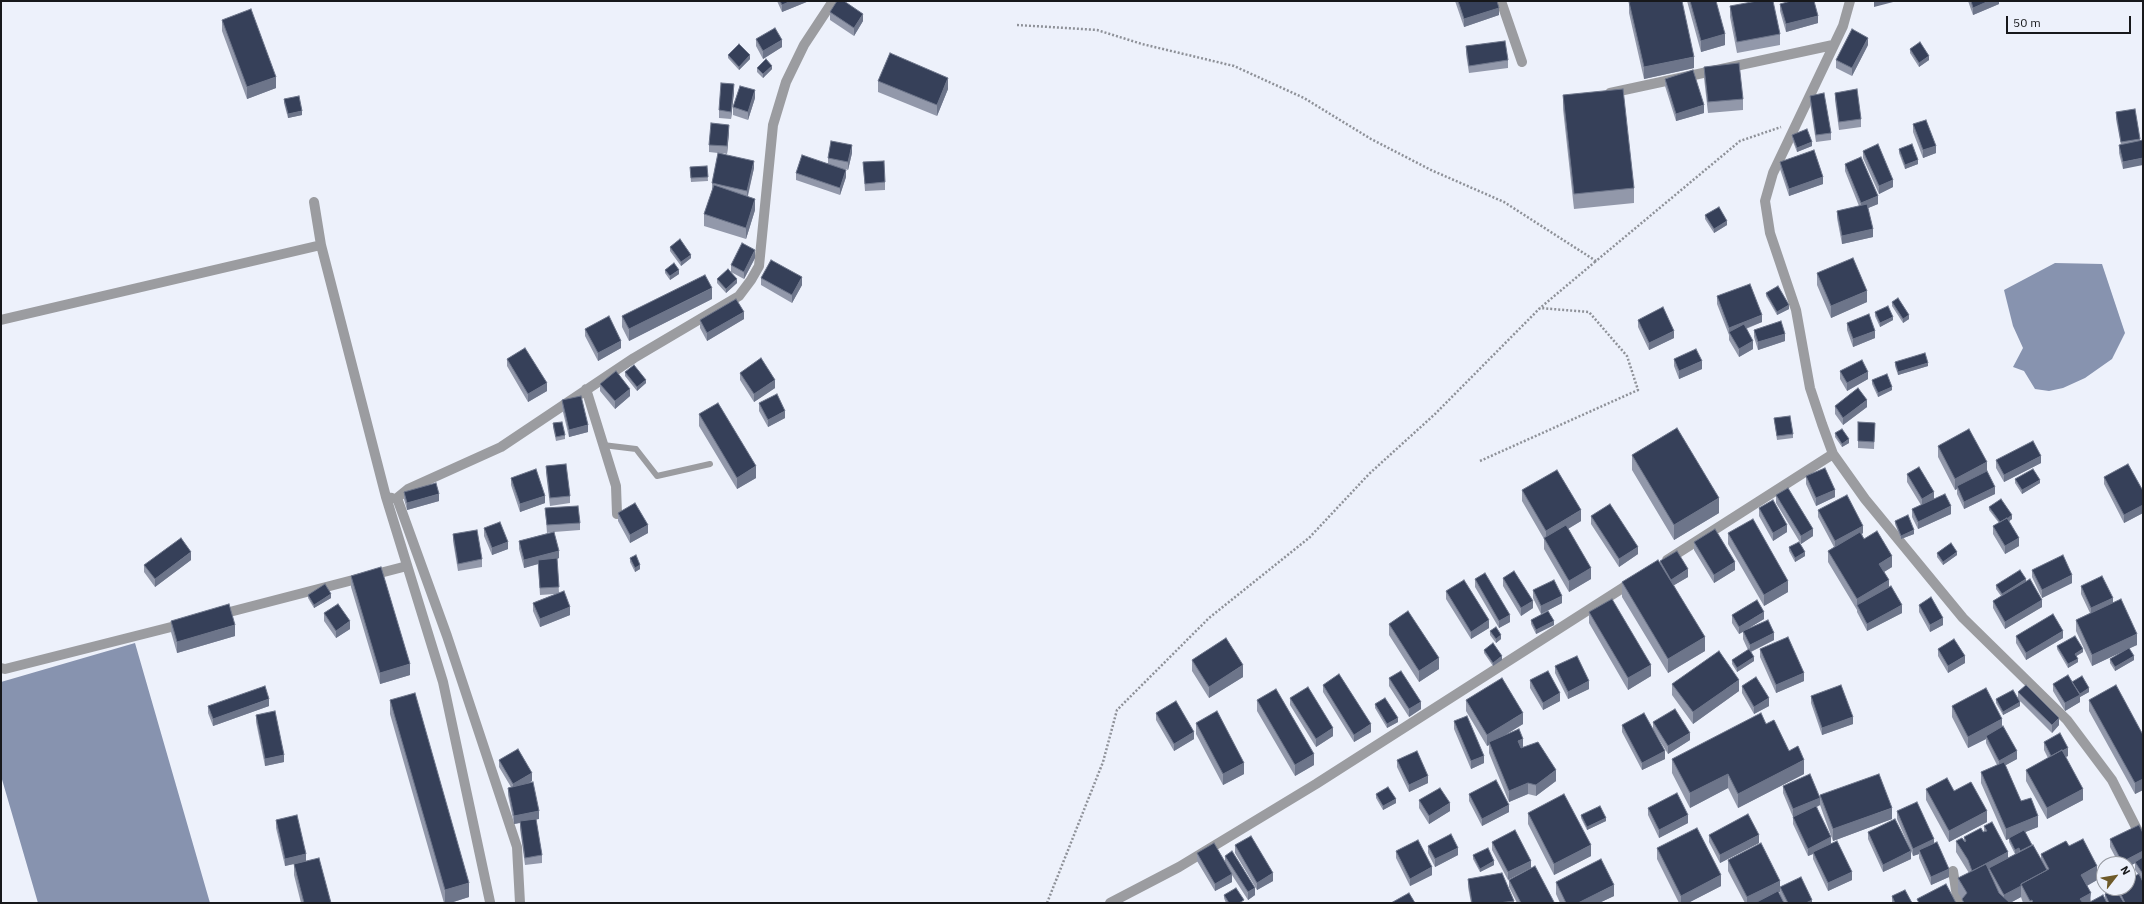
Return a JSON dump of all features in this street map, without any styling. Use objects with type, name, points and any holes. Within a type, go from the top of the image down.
[{"type":"street","points":[[391,498],[501,446],[634,358],[739,296],[759,266],[773,125],[786,82],[804,45],[833,1]]},
{"type":"street","points":[[1501,1],[1522,62]]},
{"type":"street","points":[[1850,1],[1843,26],[1796,121],[1773,173],[1765,201],[1770,233],[1796,310],[1810,388],[1833,454],[1865,499],[1964,618],[2067,720],[2112,780],[2143,841]]},
{"type":"street","points":[[1600,95],[1833,46]]},
{"type":"street","points":[[314,202],[321,245],[391,498],[407,566],[443,682],[490,902]]},
{"type":"street","points":[[1,320],[321,245]]},
{"type":"street","points":[[586,389],[616,486],[618,514]]},
{"type":"street","points":[[1660,564],[1833,454]]},
{"type":"street","points":[[391,498],[447,636],[517,847],[520,903]]},
{"type":"street","points":[[210,618],[407,566]]},
{"type":"street","points":[[1110,903],[1179,867],[1316,784],[1640,577]]},
{"type":"street","points":[[1,668],[4,669],[195,621]]},
{"type":"street","points":[[1953,871],[1958,903]]},
{"type":"lane","points":[[603,445],[636,449],[657,476],[710,464]]},
{"type":"path","points":[[1017,25],[1097,30],[1142,44],[1234,66],[1304,98],[1371,139],[1411,160],[1504,202],[1596,261]]},
{"type":"path","points":[[1047,903],[1103,762],[1117,710],[1209,618],[1309,538],[1369,474],[1435,414],[1540,308],[1740,141],[1796,121]]},
{"type":"path","points":[[1480,461],[1638,390],[1626,356],[1589,312],[1540,308]]},
{"type":"water","points":[[2055,263],[2102,264],[2125,333],[2112,359],[2085,378],[2063,388],[2049,391],[2035,389],[2024,371],[2013,367],[2023,348],[2013,326],[2004,290]]},
{"type":"water","points":[[135,643],[210,903],[38,903],[1,776],[1,682]]},
{"type":"building","points":[[780,1],[791,1],[782,5]]},
{"type":"building","points":[[837,1],[844,1],[863,14],[854,28],[830,12]]},
{"type":"building","points":[[1458,1],[1497,1],[1499,8],[1464,19]]},
{"type":"building","points":[[1682,1],[1694,57],[1644,67],[1629,2]]},
{"type":"building","points":[[1690,1],[1716,1],[1725,34],[1701,41]]},
{"type":"building","points":[[1757,1],[1773,1],[1780,34],[1737,42],[1730,6]]},
{"type":"building","points":[[1791,1],[1814,1],[1818,16],[1786,24],[1780,4]]},
{"type":"building","points":[[1971,1],[1989,1],[1973,8]]},
{"type":"building","points":[[251,9],[276,77],[247,87],[222,20]]},
{"type":"building","points":[[775,28],[782,40],[763,51],[756,39]]},
{"type":"building","points":[[1852,29],[1868,38],[1852,68],[1836,60]]},
{"type":"building","points":[[1505,41],[1508,60],[1469,66],[1466,46]]},
{"type":"building","points":[[1920,42],[1929,56],[1919,63],[1910,49]]},
{"type":"building","points":[[739,44],[750,55],[739,67],[728,55]]},
{"type":"building","points":[[890,53],[948,78],[937,105],[878,81]]},
{"type":"building","points":[[766,59],[772,66],[763,74],[757,68]]},
{"type":"building","points":[[1739,63],[1743,99],[1708,102],[1704,67]]},
{"type":"building","points":[[1693,70],[1704,105],[1676,114],[1665,79]]},
{"type":"building","points":[[721,83],[734,84],[731,112],[719,110]]},
{"type":"building","points":[[740,86],[755,90],[748,112],[733,107]]},
{"type":"building","points":[[1623,89],[1634,188],[1574,194],[1563,95]]},
{"type":"building","points":[[1857,89],[1861,119],[1839,122],[1835,93]]},
{"type":"building","points":[[1824,93],[1831,133],[1816,135],[1810,96]]},
{"type":"building","points":[[299,96],[302,111],[288,114],[284,99]]},
{"type":"building","points":[[2135,109],[2140,139],[2121,142],[2116,112]]},
{"type":"building","points":[[1926,120],[1936,146],[1923,150],[1913,124]]},
{"type":"building","points":[[711,123],[729,125],[727,146],[709,145]]},
{"type":"building","points":[[1807,129],[1812,142],[1797,148],[1792,135]]},
{"type":"building","points":[[2143,140],[2143,158],[2123,162],[2119,145]]},
{"type":"building","points":[[831,141],[852,145],[848,162],[828,158]]},
{"type":"building","points":[[1878,144],[1893,180],[1879,186],[1863,151]]},
{"type":"building","points":[[1912,144],[1918,160],[1905,165],[1899,149]]},
{"type":"building","points":[[1814,150],[1823,177],[1789,189],[1780,162]]},
{"type":"building","points":[[718,153],[754,161],[747,191],[712,183]]},
{"type":"building","points":[[802,155],[846,170],[840,188],[796,173]]},
{"type":"building","points":[[1861,157],[1878,196],[1861,203],[1845,164]]},
{"type":"building","points":[[884,161],[885,182],[865,184],[863,162]]},
{"type":"building","points":[[707,166],[708,177],[691,178],[690,167]]},
{"type":"building","points":[[714,185],[755,199],[746,228],[704,214]]},
{"type":"building","points":[[1867,204],[1873,229],[1842,236],[1837,211]]},
{"type":"building","points":[[1719,207],[1727,221],[1714,229],[1705,215]]},
{"type":"building","points":[[680,239],[691,255],[681,262],[670,247]]},
{"type":"building","points":[[742,243],[755,250],[744,272],[731,265]]},
{"type":"building","points":[[1853,258],[1867,291],[1831,306],[1817,273]]},
{"type":"building","points":[[771,260],[802,277],[792,295],[761,278]]},
{"type":"building","points":[[674,263],[679,270],[670,276],[665,270]]},
{"type":"building","points":[[728,269],[737,279],[726,289],[717,279]]},
{"type":"building","points":[[705,275],[712,288],[629,329],[622,316]]},
{"type":"building","points":[[1750,284],[1762,315],[1729,328],[1717,296]]},
{"type":"building","points":[[1778,286],[1789,305],[1777,312],[1766,293]]},
{"type":"building","points":[[1898,298],[1909,315],[1903,319],[1892,302]]},
{"type":"building","points":[[736,299],[744,312],[707,333],[700,320]]},
{"type":"building","points":[[1888,306],[1893,317],[1880,323],[1875,312]]},
{"type":"building","points":[[1663,307],[1674,331],[1649,343],[1638,320]]},
{"type":"building","points":[[1869,314],[1875,331],[1853,339],[1847,323]]},
{"type":"building","points":[[609,316],[621,341],[598,353],[585,329]]},
{"type":"building","points":[[1781,321],[1785,334],[1758,342],[1754,330]]},
{"type":"building","points":[[1744,324],[1753,341],[1739,349],[1729,332]]},
{"type":"building","points":[[525,348],[547,383],[528,394],[507,359]]},
{"type":"building","points":[[1696,349],[1702,361],[1679,371],[1674,359]]},
{"type":"building","points":[[1925,353],[1928,363],[1898,372],[1895,362]]},
{"type":"building","points":[[761,358],[775,380],[754,394],[740,373]]},
{"type":"building","points":[[1862,360],[1868,372],[1847,383],[1840,371]]},
{"type":"building","points":[[634,365],[646,380],[637,387],[625,372]]},
{"type":"building","points":[[616,371],[630,389],[615,401],[600,384]]},
{"type":"building","points":[[1887,374],[1892,387],[1878,393],[1872,380]]},
{"type":"building","points":[[1858,388],[1867,400],[1843,418],[1835,406]]},
{"type":"building","points":[[777,394],[785,411],[768,420],[759,403]]},
{"type":"building","points":[[581,396],[588,425],[569,430],[562,400]]},
{"type":"building","points":[[718,403],[756,466],[737,478],[699,414]]},
{"type":"building","points":[[1790,416],[1793,434],[1777,436],[1774,418]]},
{"type":"building","points":[[562,422],[565,435],[556,437],[553,423]]},
{"type":"building","points":[[1858,422],[1875,423],[1874,442],[1858,441]]},
{"type":"building","points":[[1677,428],[1719,498],[1674,525],[1632,455]]},
{"type":"building","points":[[1842,429],[1849,439],[1842,444],[1835,433]]},
{"type":"building","points":[[1969,429],[1987,462],[1955,479],[1938,446]]},
{"type":"building","points":[[2033,441],[2041,456],[2004,475],[1996,460]]},
{"type":"building","points":[[566,464],[570,496],[550,498],[546,466]]},
{"type":"building","points":[[2128,464],[2143,491],[2143,505],[2124,515],[2104,477]]},
{"type":"building","points":[[1919,467],[1934,492],[1922,499],[1907,474]]},
{"type":"building","points":[[1825,468],[1835,490],[1816,498],[1806,476]]},
{"type":"building","points":[[536,469],[545,496],[520,504],[511,478]]},
{"type":"building","points":[[2033,469],[2040,480],[2022,490],[2015,479]]},
{"type":"building","points":[[1557,470],[1581,510],[1546,531],[1522,490]]},
{"type":"building","points":[[1987,471],[1995,487],[1964,502],[1957,486]]},
{"type":"building","points":[[436,483],[439,494],[407,503],[404,492]]},
{"type":"building","points":[[1788,488],[1813,529],[1801,536],[1776,495]]},
{"type":"building","points":[[1945,494],[1951,506],[1918,522],[1912,509]]},
{"type":"building","points":[[1847,495],[1863,526],[1835,541],[1818,510]]},
{"type":"building","points":[[2001,499],[2012,515],[2000,522],[1989,507]]},
{"type":"building","points":[[1773,500],[1787,525],[1773,533],[1759,508]]},
{"type":"building","points":[[635,503],[648,525],[630,535],[618,513]]},
{"type":"building","points":[[1610,504],[1638,547],[1619,559],[1591,516]]},
{"type":"building","points":[[578,506],[580,523],[547,525],[545,508]]},
{"type":"building","points":[[1908,515],[1914,530],[1901,536],[1895,521]]},
{"type":"building","points":[[2007,518],[2019,538],[2005,546],[1993,526]]},
{"type":"building","points":[[1753,519],[1788,581],[1764,595],[1728,533]]},
{"type":"building","points":[[500,522],[508,542],[492,548],[484,528]]},
{"type":"building","points":[[1566,525],[1591,568],[1569,581],[1544,538]]},
{"type":"building","points":[[1715,529],[1735,562],[1714,575],[1694,542]]},
{"type":"building","points":[[477,530],[482,559],[458,564],[453,534]]},
{"type":"building","points":[[1877,531],[1892,556],[1879,564],[1889,580],[1857,599],[1828,551],[1860,532],[1864,539]]},
{"type":"building","points":[[554,532],[559,551],[524,560],[519,541]]},
{"type":"building","points":[[181,538],[191,552],[155,579],[144,565]]},
{"type":"building","points":[[1799,542],[1805,552],[1795,558],[1789,547]]},
{"type":"building","points":[[1951,543],[1957,552],[1943,562],[1937,553]]},
{"type":"building","points":[[1677,551],[1688,569],[1671,580],[1660,561]]},
{"type":"building","points":[[636,555],[640,565],[635,568],[630,558]]},
{"type":"building","points":[[2063,555],[2072,575],[2042,590],[2032,570]]},
{"type":"building","points":[[557,558],[559,587],[540,588],[538,560]]},
{"type":"building","points":[[1658,560],[1705,637],[1668,659],[1622,582]]},
{"type":"building","points":[[381,567],[410,664],[380,673],[351,576]]},
{"type":"building","points":[[2020,570],[2026,579],[2002,594],[1996,585]]},
{"type":"building","points":[[1514,571],[1533,601],[1521,608],[1503,578]]},
{"type":"building","points":[[1485,573],[1510,615],[1499,621],[1475,579]]},
{"type":"building","points":[[2102,576],[2113,598],[2091,608],[2081,586]]},
{"type":"building","points":[[2030,579],[2042,600],[2005,622],[1993,601]]},
{"type":"building","points":[[1464,580],[1489,620],[1471,632],[1446,591]]},
{"type":"building","points":[[1554,580],[1562,596],[1541,606],[1533,590]]},
{"type":"building","points":[[325,584],[331,594],[314,605],[308,595]]},
{"type":"building","points":[[1891,586],[1902,605],[1867,624],[1857,605]]},
{"type":"building","points":[[564,591],[570,607],[540,619],[533,603]]},
{"type":"building","points":[[1931,597],[1943,618],[1930,625],[1919,605]]},
{"type":"building","points":[[1612,599],[1651,665],[1628,678],[1589,612]]},
{"type":"building","points":[[2121,599],[2137,634],[2092,655],[2076,620]]},
{"type":"building","points":[[1757,600],[1764,612],[1739,627],[1732,615]]},
{"type":"building","points":[[229,604],[235,625],[177,642],[171,621]]},
{"type":"building","points":[[338,604],[350,621],[336,631],[324,613]]},
{"type":"building","points":[[1408,611],[1439,658],[1419,671],[1389,624]]},
{"type":"building","points":[[1548,611],[1554,621],[1536,630],[1531,620]]},
{"type":"building","points":[[2053,614],[2063,631],[2026,653],[2016,636]]},
{"type":"building","points":[[1768,620],[1774,633],[1750,645],[1743,631]]},
{"type":"building","points":[[1496,627],[1501,635],[1496,639],[1490,631]]},
{"type":"building","points":[[2075,636],[2083,649],[2075,654],[2078,659],[2068,664],[2057,646]]},
{"type":"building","points":[[1788,637],[1804,673],[1776,685],[1760,649]]},
{"type":"building","points":[[1226,638],[1243,665],[1209,687],[1192,660]]},
{"type":"building","points":[[1954,639],[1965,656],[1948,666],[1938,649]]},
{"type":"building","points":[[1493,643],[1502,656],[1493,663],[1484,650]]},
{"type":"building","points":[[2129,648],[2134,656],[2115,667],[2110,659]]},
{"type":"building","points":[[1749,649],[1754,657],[1737,668],[1732,660]]},
{"type":"building","points":[[1719,651],[1739,680],[1693,712],[1672,684]]},
{"type":"building","points":[[1577,656],[1589,681],[1568,692],[1555,666]]},
{"type":"building","points":[[1401,671],[1421,702],[1409,709],[1389,678]]},
{"type":"building","points":[[1548,671],[1560,693],[1543,703],[1530,680]]},
{"type":"building","points":[[1339,674],[1371,724],[1354,735],[1323,685]]},
{"type":"building","points":[[2068,675],[2080,695],[2065,703],[2053,684]]},
{"type":"building","points":[[2082,676],[2089,688],[2080,694],[2072,682]]},
{"type":"building","points":[[1756,677],[1769,698],[1754,707],[1742,686]]},
{"type":"building","points":[[1502,678],[1523,713],[1487,735],[1466,700]]},
{"type":"building","points":[[1841,685],[1853,717],[1822,728],[1811,696]]},
{"type":"building","points":[[2026,685],[2059,718],[2052,725],[2018,692]]},
{"type":"building","points":[[2116,685],[2143,735],[2143,779],[2135,783],[2089,700]]},
{"type":"building","points":[[265,686],[269,699],[213,719],[208,706]]},
{"type":"building","points":[[1308,687],[1333,728],[1316,739],[1290,698]]},
{"type":"building","points":[[1986,688],[2002,719],[1968,737],[1952,706]]},
{"type":"building","points":[[1276,689],[1314,754],[1295,765],[1257,700]]},
{"type":"building","points":[[2013,690],[2020,702],[2003,712],[1996,699]]},
{"type":"building","points":[[415,693],[469,883],[445,890],[390,700]]},
{"type":"building","points":[[1385,698],[1398,718],[1387,724],[1375,704]]},
{"type":"building","points":[[1176,701],[1194,732],[1174,744],[1156,713]]},
{"type":"building","points":[[1675,709],[1690,733],[1668,746],[1653,722]]},
{"type":"building","points":[[275,711],[284,755],[265,759],[256,715]]},
{"type":"building","points":[[1217,711],[1244,763],[1223,774],[1196,723]]},
{"type":"building","points":[[1644,713],[1665,751],[1642,763],[1622,725]]},
{"type":"building","points":[[1761,713],[1766,724],[1774,720],[1789,751],[1798,746],[1804,760],[1738,794],[1728,774],[1690,793],[1672,759]]},
{"type":"building","points":[[1467,716],[1484,756],[1471,761],[1454,721]]},
{"type":"building","points":[[2003,726],[2017,751],[1999,761],[1986,736]]},
{"type":"building","points":[[1519,729],[1523,739],[1518,741],[1521,748],[1538,742],[1556,770],[1536,785],[1528,783],[1509,791],[1489,742]]},
{"type":"building","points":[[2060,733],[2068,748],[2051,756],[2044,742]]},
{"type":"building","points":[[518,749],[532,773],[513,784],[499,760]]},
{"type":"building","points":[[2062,750],[2083,789],[2047,808],[2026,770]]},
{"type":"building","points":[[1417,751],[1428,776],[1409,785],[1397,760]]},
{"type":"building","points":[[2004,762],[2021,801],[2031,798],[2038,816],[2006,829],[1981,772]]},
{"type":"building","points":[[1810,774],[1820,798],[1793,809],[1783,786]]},
{"type":"building","points":[[1879,774],[1892,808],[1833,829],[1820,795]]},
{"type":"building","points":[[1947,778],[1954,791],[1971,782],[1987,811],[1949,831],[1926,789]]},
{"type":"building","points":[[1496,780],[1509,805],[1482,819],[1469,794]]},
{"type":"building","points":[[533,782],[539,811],[514,816],[508,788]]},
{"type":"building","points":[[1388,787],[1396,799],[1383,806],[1376,794]]},
{"type":"building","points":[[1440,788],[1450,803],[1429,816],[1419,800]]},
{"type":"building","points":[[1677,793],[1688,815],[1659,830],[1648,808]]},
{"type":"building","points":[[1564,794],[1591,845],[1554,864],[1528,813]]},
{"type":"building","points":[[1917,802],[1934,839],[1913,849],[1897,811]]},
{"type":"building","points":[[1600,806],[1606,818],[1587,827],[1581,815]]},
{"type":"building","points":[[1816,806],[1831,837],[1808,849],[1793,817]]},
{"type":"building","points":[[1748,814],[1759,835],[1720,855],[1709,835]]},
{"type":"building","points":[[297,815],[306,854],[285,859],[276,820]]},
{"type":"building","points":[[536,819],[542,855],[525,858],[520,821]]},
{"type":"building","points":[[1895,819],[1911,851],[1883,865],[1868,832]]},
{"type":"building","points":[[1992,822],[2008,852],[1972,871],[1968,860],[1956,841],[1962,838],[1965,842],[1964,837],[1981,828],[1983,832],[1987,831],[1984,826]]},
{"type":"building","points":[[2139,825],[2143,833],[2143,851],[2133,856],[2119,856],[2110,839]]},
{"type":"building","points":[[1697,828],[1721,875],[1681,896],[1657,848]]},
{"type":"building","points":[[1515,830],[1531,861],[1508,872],[1492,842]]},
{"type":"building","points":[[2024,830],[2032,845],[2020,851],[2019,848],[2015,850],[2009,838]]},
{"type":"building","points":[[1451,834],[1458,848],[1435,859],[1428,846]]},
{"type":"building","points":[[1251,836],[1273,873],[1257,883],[1235,845]]},
{"type":"building","points":[[2083,839],[2096,864],[2096,867],[2081,875],[2091,893],[2080,899],[2083,903],[2033,903],[2032,900],[2030,901],[2021,884],[2049,869],[2041,854],[2066,841],[2069,846]]},
{"type":"building","points":[[1418,840],[1432,867],[1410,879],[1396,851]]},
{"type":"building","points":[[1837,841],[1852,872],[1828,883],[1813,852]]},
{"type":"building","points":[[1937,842],[1949,869],[1931,877],[1919,850]]},
{"type":"building","points":[[1214,843],[1232,874],[1215,884],[1197,853]]},
{"type":"building","points":[[1761,843],[1780,881],[1747,897],[1728,860]]},
{"type":"building","points":[[2033,845],[2047,870],[2004,895],[1989,868]]},
{"type":"building","points":[[1488,848],[1494,861],[1480,869],[1473,855]]},
{"type":"building","points":[[1232,851],[1255,888],[1248,892],[1225,856]]},
{"type":"building","points":[[2143,857],[2143,874],[2136,864],[2136,861]]},
{"type":"building","points":[[319,858],[331,903],[304,903],[294,864]]},
{"type":"building","points":[[1601,859],[1614,885],[1578,903],[1566,903],[1556,882]]},
{"type":"building","points":[[1986,864],[1999,893],[2010,903],[1964,903],[1962,899],[1967,893],[1958,878]]},
{"type":"building","points":[[1535,866],[1554,902],[1552,903],[1521,903],[1509,880]]},
{"type":"building","points":[[1502,873],[1514,901],[1499,903],[1472,903],[1468,879]]},
{"type":"building","points":[[2139,874],[2143,882],[2143,903],[2125,903],[2122,896],[2136,896],[2136,875]]},
{"type":"building","points":[[1801,877],[1812,900],[1806,903],[1788,903],[1780,887]]},
{"type":"building","points":[[1946,884],[1956,903],[1919,903],[1917,899]]},
{"type":"building","points":[[1236,888],[1244,900],[1239,903],[1229,903],[1224,895]]},
{"type":"building","points":[[1905,890],[1912,903],[1895,903],[1892,896]]},
{"type":"building","points":[[1778,891],[1784,903],[1755,903]]},
{"type":"building","points":[[1409,893],[1415,903],[1391,903]]},
{"type":"building","points":[[2104,896],[2107,903],[2091,903],[2090,902]]},
{"type":"building","points":[[2106,896],[2120,896],[2124,903],[2109,903]]}]
